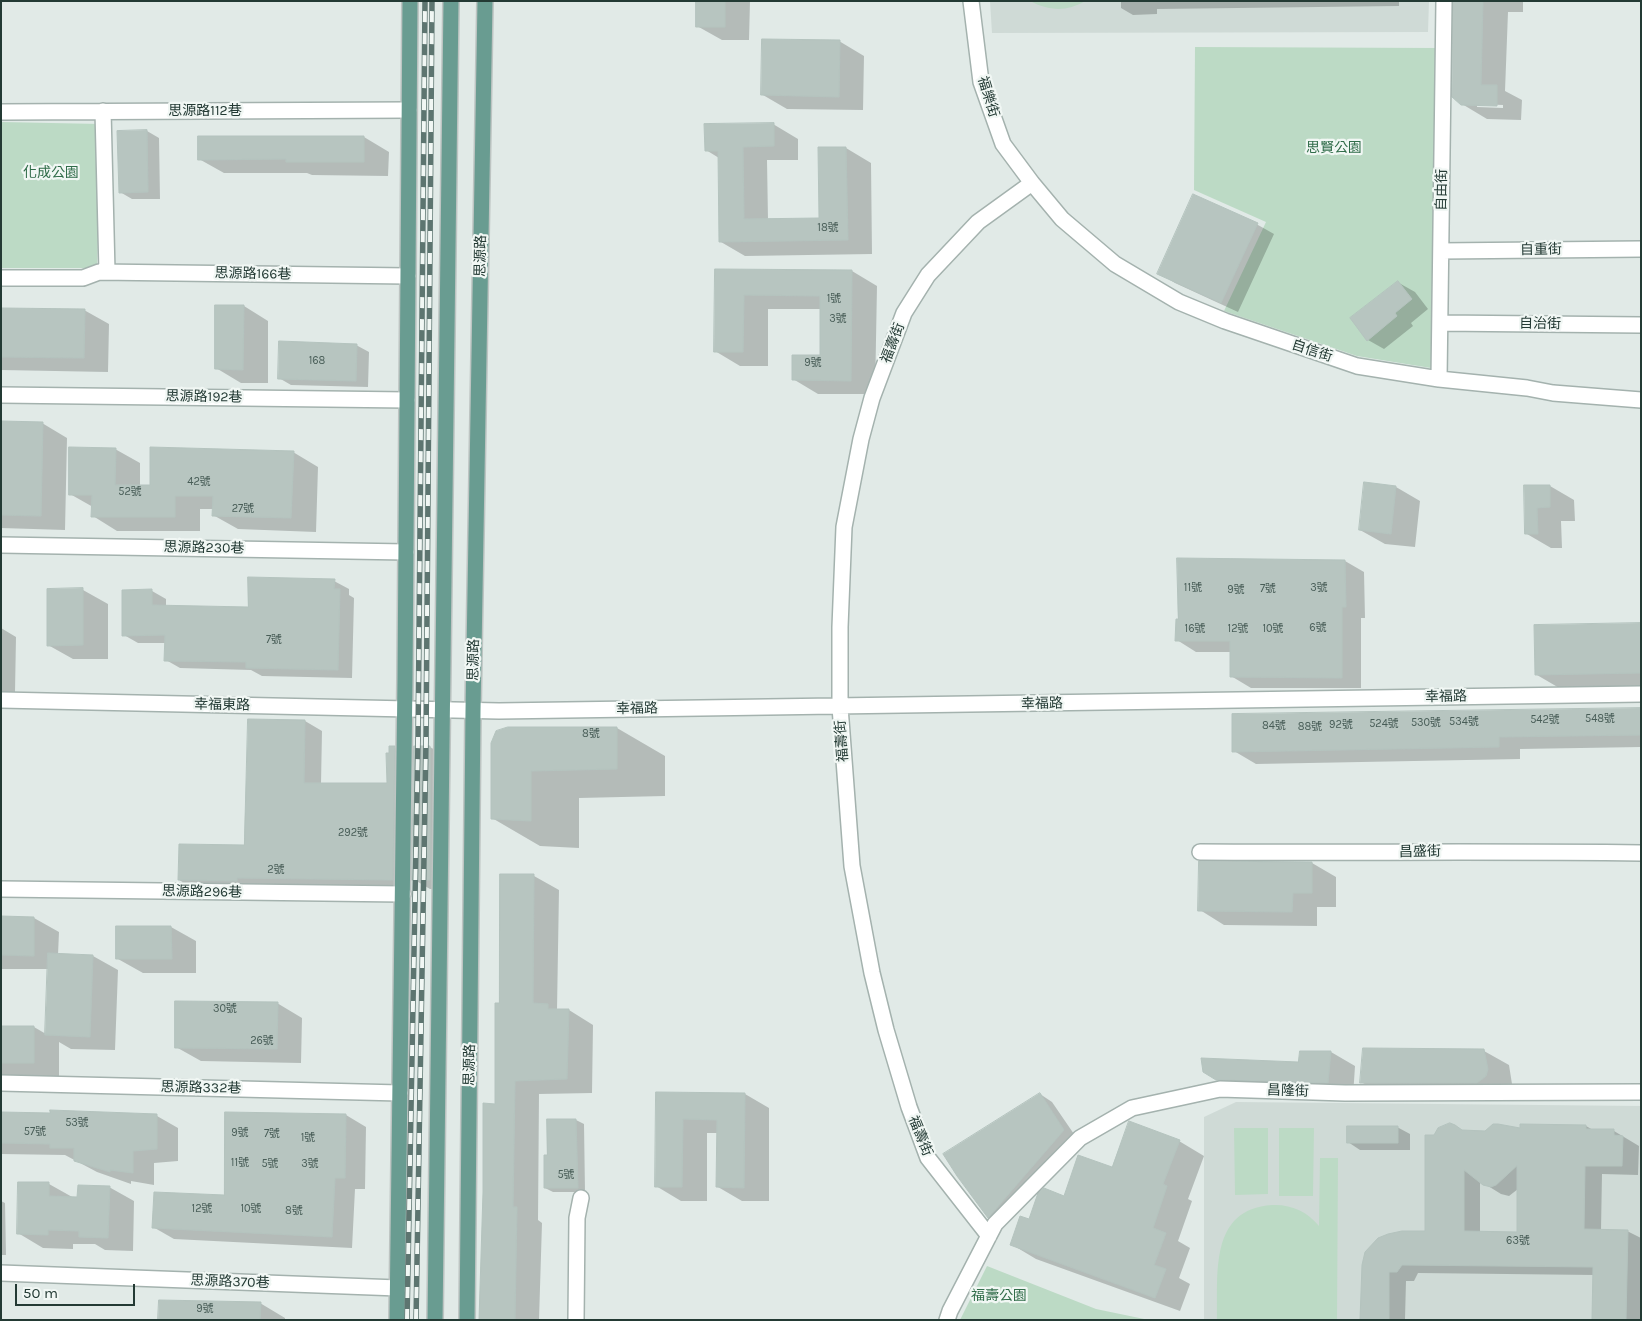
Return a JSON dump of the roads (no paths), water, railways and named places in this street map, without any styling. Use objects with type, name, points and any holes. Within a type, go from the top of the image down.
[{"type":"main road","points":[[398,1320],[410,1]]},
{"type":"main road","points":[[435,1320],[451,1]]},
{"type":"main road","name":"思源路","points":[[467,1320],[473,711],[485,1]]},
{"type":"street","name":"福樂街","points":[[971,1],[981,82],[1003,144],[1032,183]]},
{"type":"street","name":"自由街","points":[[1439,380],[1444,1]]},
{"type":"street","name":"思源路112巷","points":[[1,112],[409,110]]},
{"type":"street","points":[[103,111],[103,272]]},
{"type":"street","name":"自信街","points":[[1032,183],[1062,219],[1115,264],[1179,302],[1225,321],[1357,366],[1439,380],[1527,388],[1553,393],[1641,400]]},
{"type":"street","name":"福壽街","points":[[989,1236],[928,1158],[909,1107],[886,1030],[872,973],[852,866],[840,707],[840,627],[844,527],[862,439],[878,380],[904,313],[928,275],[978,222],[1032,183]]},
{"type":"street","name":"自重街","points":[[1441,251],[1641,249]]},
{"type":"street","name":"思源路166巷","points":[[1,278],[84,278],[103,272],[408,276]]},
{"type":"street","name":"自治街","points":[[1440,323],[1641,325]]},
{"type":"street","name":"思源路192巷","points":[[1,395],[407,400]]},
{"type":"street","name":"思源路230巷","points":[[1,545],[406,552]]},
{"type":"street","name":"幸福路","points":[[442,711],[840,707],[1641,694]]},
{"type":"street","name":"幸福東路","points":[[1,700],[442,711]]},
{"type":"street","name":"昌盛街","points":[[1200,852],[1351,853],[1497,851],[1641,853]]},
{"type":"street","name":"思源路296巷","points":[[1,889],[403,894]]},
{"type":"street","name":"思源路332巷","points":[[1,1083],[400,1093]]},
{"type":"street","name":"昌隆街","points":[[989,1236],[995,1224],[1080,1138],[1132,1108],[1220,1089],[1345,1093],[1641,1092]]},
{"type":"street","points":[[576,1320],[577,1218],[581,1198]]},
{"type":"street","points":[[947,1320],[950,1310],[989,1236]]},
{"type":"street","name":"思源路370巷","points":[[1,1273],[398,1288]]},
{"type":"railway","points":[[407,1320],[418,741],[425,1]]},
{"type":"railway","points":[[416,1320],[426,741],[432,1]]},
{"type":"park label","name":"思賢公園","points":[[1334,148]]},
{"type":"park label","name":"化成公園","points":[[51,173]]},
{"type":"park label","name":"福壽公園","points":[[999,1296]]}]
